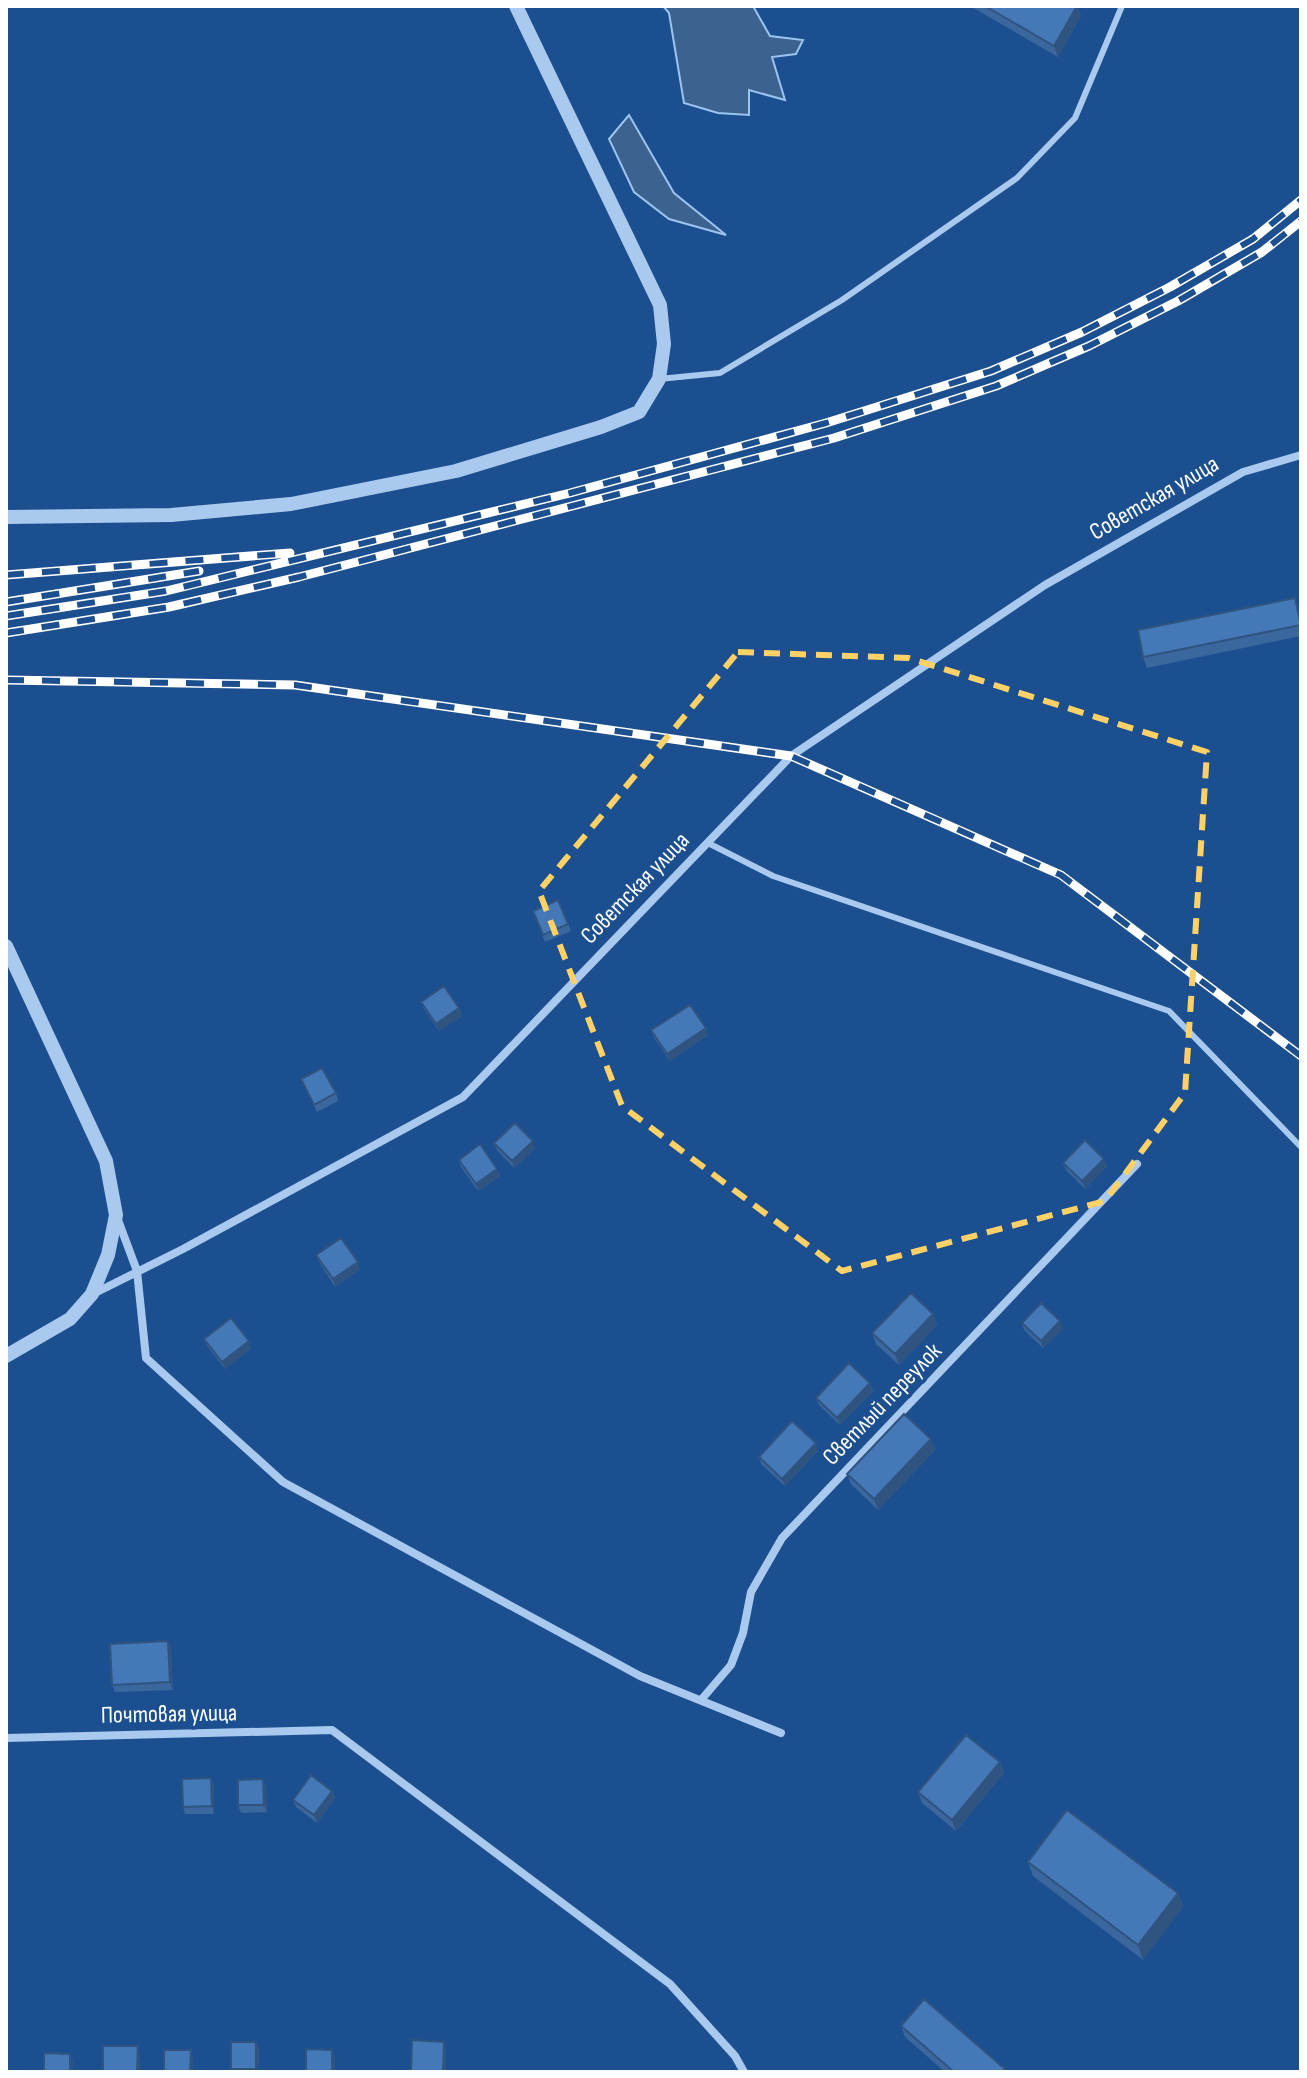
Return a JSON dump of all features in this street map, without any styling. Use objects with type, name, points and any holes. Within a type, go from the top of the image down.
[{"type":"street","points":[[6,517],[171,515],[291,504],[456,471],[601,427],[639,412],[659,379],[664,344],[660,305],[516,6]]},
{"type":"street","name":"Советская улица","points":[[6,1356],[11,1356],[70,1319],[92,1294],[463,1097],[791,756],[1045,585],[1243,472],[1301,455]]},
{"type":"street","points":[[6,946],[106,1161],[116,1215],[137,1271],[146,1358],[283,1482],[640,1676],[781,1733]]},
{"type":"street","name":"Светлый переулок","points":[[701,1700],[731,1665],[743,1633],[751,1592],[782,1538],[1137,1164]]},
{"type":"street","points":[[92,1294],[108,1255],[116,1215]]},
{"type":"street","name":"Почтовая улица","points":[[6,1738],[332,1730],[670,1984],[735,2056],[744,2072]]},
{"type":"lane","points":[[659,379],[720,373],[842,300],[1017,178],[1075,118],[1122,6]]},
{"type":"lane","points":[[708,843],[773,876],[1169,1011],[1301,1147]]},
{"type":"highlighted area","points":[[738,652],[909,658],[1207,752],[1185,1093],[1105,1201],[842,1271],[622,1106],[539,891]]},
{"type":"water","points":[[663,6],[753,6],[770,36],[803,40],[796,54],[772,57],[785,100],[749,90],[749,115],[718,113],[684,103],[669,13]]},
{"type":"water","points":[[629,115],[674,193],[726,235],[669,219],[634,192],[609,139]]},
{"type":"building","points":[[985,6],[1077,6],[1054,46]]},
{"type":"building","points":[[1295,598],[1301,625],[1143,657],[1138,630]]},
{"type":"building","points":[[558,900],[568,924],[543,935],[533,911]]},
{"type":"building","points":[[444,986],[459,1008],[436,1024],[421,1002]]},
{"type":"building","points":[[690,1005],[706,1028],[667,1054],[651,1030]]},
{"type":"building","points":[[322,1068],[336,1093],[314,1105],[301,1079]]},
{"type":"building","points":[[515,1123],[533,1141],[512,1161],[494,1143]]},
{"type":"building","points":[[1085,1140],[1104,1159],[1082,1181],[1063,1163]]},
{"type":"building","points":[[480,1144],[497,1169],[476,1184],[459,1160]]},
{"type":"building","points":[[341,1238],[358,1262],[333,1279],[316,1255]]},
{"type":"building","points":[[911,1293],[933,1314],[895,1354],[872,1333]]},
{"type":"building","points":[[1041,1303],[1060,1321],[1041,1341],[1022,1323]]},
{"type":"building","points":[[231,1318],[249,1341],[222,1362],[204,1339]]},
{"type":"building","points":[[849,1363],[870,1383],[837,1418],[816,1398]]},
{"type":"building","points":[[904,1414],[931,1439],[874,1499],[847,1474]]},
{"type":"building","points":[[792,1421],[816,1443],[782,1479],[759,1457]]},
{"type":"building","points":[[168,1641],[170,1682],[112,1685],[110,1644]]},
{"type":"building","points":[[966,1735],[1000,1762],[952,1820],[918,1792]]},
{"type":"building","points":[[311,1775],[332,1791],[314,1815],[293,1800]]},
{"type":"building","points":[[211,1778],[212,1806],[183,1807],[182,1779]]},
{"type":"building","points":[[263,1779],[264,1805],[238,1805],[238,1780]]},
{"type":"building","points":[[1067,1810],[1178,1893],[1138,1945],[1028,1862]]},
{"type":"building","points":[[924,1999],[1005,2069],[1002,2072],[954,2072],[901,2026]]},
{"type":"building","points":[[412,2040],[444,2042],[443,2072],[411,2072]]},
{"type":"building","points":[[231,2042],[256,2042],[256,2069],[231,2069]]},
{"type":"building","points":[[103,2046],[138,2046],[137,2072],[103,2072]]},
{"type":"building","points":[[306,2049],[332,2050],[332,2072],[306,2072]]},
{"type":"building","points":[[164,2050],[191,2050],[190,2072],[164,2072]]},
{"type":"building","points":[[44,2053],[70,2054],[70,2072],[44,2072]]},
{"type":"railway","points":[[6,616],[166,591],[570,493],[826,423],[991,371],[1082,332],[1170,287],[1253,239],[1301,200]]},
{"type":"railway","points":[[6,633],[169,607],[299,577],[834,438],[996,386],[1089,346],[1178,301],[1262,252],[1301,221]]},
{"type":"railway","points":[[6,575],[290,553]]},
{"type":"railway","points":[[6,602],[199,571]]},
{"type":"railway","points":[[6,680],[295,685],[791,756],[1061,875],[1301,1056]]}]
